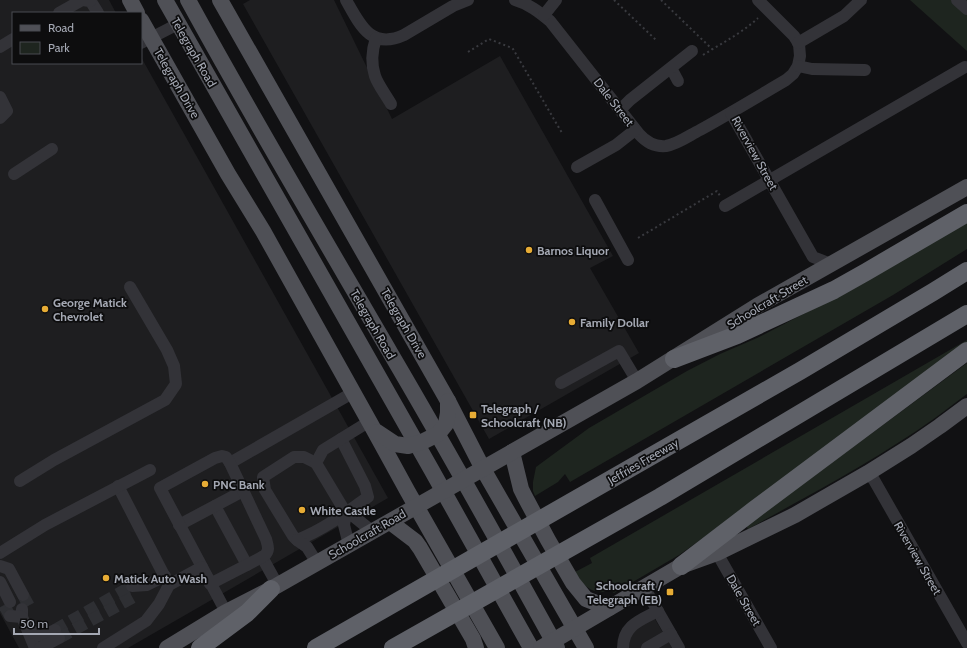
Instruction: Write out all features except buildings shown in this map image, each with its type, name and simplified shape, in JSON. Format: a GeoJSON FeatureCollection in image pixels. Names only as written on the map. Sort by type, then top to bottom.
{"type":"FeatureCollection","features":[{"type":"Feature","properties":{"kind":"highway"},"geometry":{"type":"LineString","coordinates":[[674,359],[737,335],[828,292],[866,272],[967,213]]}},
{"type":"Feature","properties":{"kind":"highway","name":"Jeffries Freeway"},"geometry":{"type":"LineString","coordinates":[[316,648],[800,371],[967,271]]}},
{"type":"Feature","properties":{"kind":"highway"},"geometry":{"type":"LineString","coordinates":[[393,648],[660,497],[967,314]]}},
{"type":"Feature","properties":{"kind":"highway"},"geometry":{"type":"LineString","coordinates":[[681,566],[967,351]]}},
{"type":"Feature","properties":{"kind":"highway"},"geometry":{"type":"LineString","coordinates":[[200,648],[247,613],[274,588]]}},
{"type":"Feature","properties":{"kind":"main road"},"geometry":{"type":"LineString","coordinates":[[130,0],[136,12]]}},
{"type":"Feature","properties":{"kind":"main road","name":"Telegraph Road"},"geometry":{"type":"LineString","coordinates":[[165,0],[531,648]]}},
{"type":"Feature","properties":{"kind":"main road","name":"Telegraph Road"},"geometry":{"type":"LineString","coordinates":[[188,0],[284,172],[392,356],[557,648]]}},
{"type":"Feature","properties":{"kind":"main road","name":"Telegraph Drive"},"geometry":{"type":"LineString","coordinates":[[220,0],[448,401],[501,501],[586,648]]}},
{"type":"Feature","properties":{"kind":"main road","name":"Telegraph Drive"},"geometry":{"type":"LineString","coordinates":[[142,24],[146,41],[263,231],[354,392],[435,540],[479,639],[497,648]]}},
{"type":"Feature","properties":{"kind":"main road","name":"Schoolcraft Street"},"geometry":{"type":"LineString","coordinates":[[568,420],[674,359],[757,306],[967,187]]}},
{"type":"Feature","properties":{"kind":"main road"},"geometry":{"type":"LineString","coordinates":[[372,426],[395,444],[408,446],[422,442],[438,434],[446,424],[448,401]]}},
{"type":"Feature","properties":{"kind":"main road"},"geometry":{"type":"LineString","coordinates":[[541,648],[681,566],[717,553],[796,515],[911,446],[967,406]]}},
{"type":"Feature","properties":{"kind":"main road","name":"Schoolcraft Road"},"geometry":{"type":"LineString","coordinates":[[167,648],[226,612],[274,588],[568,420]]}},
{"type":"Feature","properties":{"kind":"main road"},"geometry":{"type":"LineString","coordinates":[[512,452],[521,489],[573,583],[586,599],[609,608]]}},
{"type":"Feature","properties":{"kind":"main road"},"geometry":{"type":"LineString","coordinates":[[390,522],[414,541],[420,548],[479,639]]}},
{"type":"Feature","properties":{"kind":"street"},"geometry":{"type":"LineString","coordinates":[[61,12],[82,0],[90,0],[97,12]]}},
{"type":"Feature","properties":{"kind":"street"},"geometry":{"type":"LineString","coordinates":[[346,0],[360,25],[376,38],[386,40],[398,38],[462,1]]}},
{"type":"Feature","properties":{"kind":"street","name":"Dale Street"},"geometry":{"type":"LineString","coordinates":[[515,0],[531,6],[550,21],[635,130],[648,142],[655,145],[667,146],[673,144],[731,112]]}},
{"type":"Feature","properties":{"kind":"street"},"geometry":{"type":"LineString","coordinates":[[544,15],[556,0]]}},
{"type":"Feature","properties":{"kind":"street"},"geometry":{"type":"LineString","coordinates":[[758,0],[794,36],[798,43],[800,56],[798,66],[812,69],[865,70]]}},
{"type":"Feature","properties":{"kind":"street"},"geometry":{"type":"LineString","coordinates":[[798,43],[844,16],[861,0]]}},
{"type":"Feature","properties":{"kind":"street"},"geometry":{"type":"LineString","coordinates":[[957,0],[967,9]]}},
{"type":"Feature","properties":{"kind":"street"},"geometry":{"type":"LineString","coordinates":[[146,41],[178,24]]}},
{"type":"Feature","properties":{"kind":"street"},"geometry":{"type":"LineString","coordinates":[[376,38],[373,50],[373,66],[376,77],[391,104]]}},
{"type":"Feature","properties":{"kind":"street"},"geometry":{"type":"LineString","coordinates":[[0,47],[12,41]]}},
{"type":"Feature","properties":{"kind":"street"},"geometry":{"type":"LineString","coordinates":[[620,110],[630,100],[671,68],[696,54]]}},
{"type":"Feature","properties":{"kind":"street","name":"Riverview Street"},"geometry":{"type":"LineString","coordinates":[[798,66],[793,74],[786,80],[731,112],[814,257],[832,264]]}},
{"type":"Feature","properties":{"kind":"street"},"geometry":{"type":"LineString","coordinates":[[724,203],[770,181],[965,67]]}},
{"type":"Feature","properties":{"kind":"street"},"geometry":{"type":"LineString","coordinates":[[671,68],[678,81]]}},
{"type":"Feature","properties":{"kind":"street"},"geometry":{"type":"LineString","coordinates":[[0,97],[4,114]]}},
{"type":"Feature","properties":{"kind":"street"},"geometry":{"type":"LineString","coordinates":[[577,167],[616,145],[635,130]]}},
{"type":"Feature","properties":{"kind":"street"},"geometry":{"type":"LineString","coordinates":[[14,174],[52,150]]}},
{"type":"Feature","properties":{"kind":"street"},"geometry":{"type":"LineString","coordinates":[[595,200],[628,260]]}},
{"type":"Feature","properties":{"kind":"street"},"geometry":{"type":"LineString","coordinates":[[20,481],[54,460],[165,400],[176,384],[174,366],[167,350],[130,287]]}},
{"type":"Feature","properties":{"kind":"street"},"geometry":{"type":"LineString","coordinates":[[562,383],[619,351],[637,381]]}},
{"type":"Feature","properties":{"kind":"street"},"geometry":{"type":"LineString","coordinates":[[230,463],[354,392]]}},
{"type":"Feature","properties":{"kind":"street"},"geometry":{"type":"LineString","coordinates":[[316,463],[323,450],[341,439],[372,426]]}},
{"type":"Feature","properties":{"kind":"street"},"geometry":{"type":"LineString","coordinates":[[297,540],[311,534],[346,513],[368,497],[365,486],[341,439]]}},
{"type":"Feature","properties":{"kind":"street"},"geometry":{"type":"LineString","coordinates":[[210,584],[247,566],[268,553],[266,539],[244,491],[230,463],[226,457],[222,456],[160,488],[210,584],[226,612]]}},
{"type":"Feature","properties":{"kind":"street"},"geometry":{"type":"LineString","coordinates":[[317,563],[307,547],[293,536],[265,490],[263,477],[294,457],[304,457],[316,463],[346,513],[344,525],[349,545]]}},
{"type":"Feature","properties":{"kind":"street"},"geometry":{"type":"LineString","coordinates":[[0,553],[45,526],[150,470]]}},
{"type":"Feature","properties":{"kind":"street","name":"Riverview Street"},"geometry":{"type":"LineString","coordinates":[[868,473],[874,480],[967,643]]}},
{"type":"Feature","properties":{"kind":"street"},"geometry":{"type":"LineString","coordinates":[[103,648],[146,621],[159,604],[167,580],[118,486]]}},
{"type":"Feature","properties":{"kind":"street"},"geometry":{"type":"LineString","coordinates":[[179,525],[244,491]]}},
{"type":"Feature","properties":{"kind":"street"},"geometry":{"type":"LineString","coordinates":[[215,506],[247,566]]}},
{"type":"Feature","properties":{"kind":"street"},"geometry":{"type":"LineString","coordinates":[[346,513],[352,514],[373,532]]}},
{"type":"Feature","properties":{"kind":"street","name":"Dale Street"},"geometry":{"type":"LineString","coordinates":[[717,553],[771,648]]}},
{"type":"Feature","properties":{"kind":"street"},"geometry":{"type":"LineString","coordinates":[[262,557],[274,588]]}},
{"type":"Feature","properties":{"kind":"street"},"geometry":{"type":"LineString","coordinates":[[0,566],[9,569],[16,607]]}},
{"type":"Feature","properties":{"kind":"street"},"geometry":{"type":"LineString","coordinates":[[135,591],[147,585],[167,580],[202,567]]}},
{"type":"Feature","properties":{"kind":"street"},"geometry":{"type":"LineString","coordinates":[[0,570],[36,648]]}},
{"type":"Feature","properties":{"kind":"street"},"geometry":{"type":"LineString","coordinates":[[0,582],[32,632],[38,635],[57,634],[40,648]]}},
{"type":"Feature","properties":{"kind":"street"},"geometry":{"type":"LineString","coordinates":[[644,587],[679,648]]}},
{"type":"Feature","properties":{"kind":"street"},"geometry":{"type":"LineString","coordinates":[[623,648],[625,634],[629,628],[658,611]]}},
{"type":"Feature","properties":{"kind":"street"},"geometry":{"type":"LineString","coordinates":[[647,648],[671,634]]}},
{"type":"Feature","properties":{"kind":"path"},"geometry":{"type":"LineString","coordinates":[[614,0],[656,40]]}},
{"type":"Feature","properties":{"kind":"path"},"geometry":{"type":"LineString","coordinates":[[661,0],[712,49]]}},
{"type":"Feature","properties":{"kind":"path"},"geometry":{"type":"LineString","coordinates":[[696,54],[712,49],[735,36],[758,18]]}},
{"type":"Feature","properties":{"kind":"path"},"geometry":{"type":"LineString","coordinates":[[468,52],[489,39],[512,48],[562,133]]}},
{"type":"Feature","properties":{"kind":"path"},"geometry":{"type":"LineString","coordinates":[[638,238],[717,192],[724,203]]}},
{"type":"Feature","properties":{"kind":"shaded area"},"geometry":{"type":"Polygon","coordinates":[[[0,0],[109,0],[115,12],[12,12],[12,64],[142,64],[142,59],[388,498],[128,648],[19,648],[0,613],[0,0]]]}},
{"type":"Feature","properties":{"kind":"shaded area"},"geometry":{"type":"Polygon","coordinates":[[[250,0],[334,0],[392,119],[500,56],[613,256],[590,268],[639,353],[489,439],[243,4],[250,0]]]}},
{"type":"Feature","properties":{"kind":"shaded area"},"geometry":{"type":"Polygon","coordinates":[[[652,614],[672,648],[622,648],[623,640],[652,614]]]}},
{"type":"Feature","properties":{"kind":"green space"},"geometry":{"type":"Polygon","coordinates":[[[910,0],[967,0],[967,51],[910,0]]]}},
{"type":"Feature","properties":{"kind":"green space"},"geometry":{"type":"Polygon","coordinates":[[[967,223],[967,249],[893,295],[570,482],[565,474],[558,482],[535,496],[533,491],[533,482],[536,467],[589,428],[687,371],[720,354],[757,338],[813,309],[967,223]]]}},
{"type":"Feature","properties":{"kind":"green space"},"geometry":{"type":"Polygon","coordinates":[[[967,340],[967,345],[679,555],[614,593],[609,591],[597,592],[589,588],[582,583],[575,572],[592,563],[590,558],[967,340]]]}},
{"type":"Feature","properties":{"kind":"green space"},"geometry":{"type":"Polygon","coordinates":[[[967,363],[967,394],[935,418],[890,448],[748,529],[746,526],[967,363]]]}},
{"type":"Feature","properties":{"kind":"tunnel"},"geometry":{"type":"LineString","coordinates":[[55,630],[132,586]]}},
{"type":"Feature","properties":{"kind":"tunnel"},"geometry":{"type":"LineString","coordinates":[[23,595],[29,606]]}},
{"type":"Feature","properties":{"kind":"tunnel"},"geometry":{"type":"LineString","coordinates":[[59,638],[137,595]]}},
{"type":"Feature","properties":{"kind":"tunnel"},"geometry":{"type":"LineString","coordinates":[[4,605],[10,616]]}},
{"type":"Feature","properties":{"kind":"place","name":"Barnos Liquor"},"geometry":{"type":"Point","coordinates":[529,250]}},
{"type":"Feature","properties":{"kind":"place","name":"George Matick Chevrolet"},"geometry":{"type":"Point","coordinates":[45,309]}},
{"type":"Feature","properties":{"kind":"place","name":"Family Dollar"},"geometry":{"type":"Point","coordinates":[572,322]}},
{"type":"Feature","properties":{"kind":"place","name":"Telegraph / Schoolcraft (NB)"},"geometry":{"type":"Point","coordinates":[473,415]}},
{"type":"Feature","properties":{"kind":"place","name":"PNC Bank"},"geometry":{"type":"Point","coordinates":[205,484]}},
{"type":"Feature","properties":{"kind":"place","name":"White Castle"},"geometry":{"type":"Point","coordinates":[302,510]}},
{"type":"Feature","properties":{"kind":"place","name":"Matick Auto Wash"},"geometry":{"type":"Point","coordinates":[106,578]}},
{"type":"Feature","properties":{"kind":"place","name":"Schoolcraft / Telegraph (EB)"},"geometry":{"type":"Point","coordinates":[670,592]}}]}
